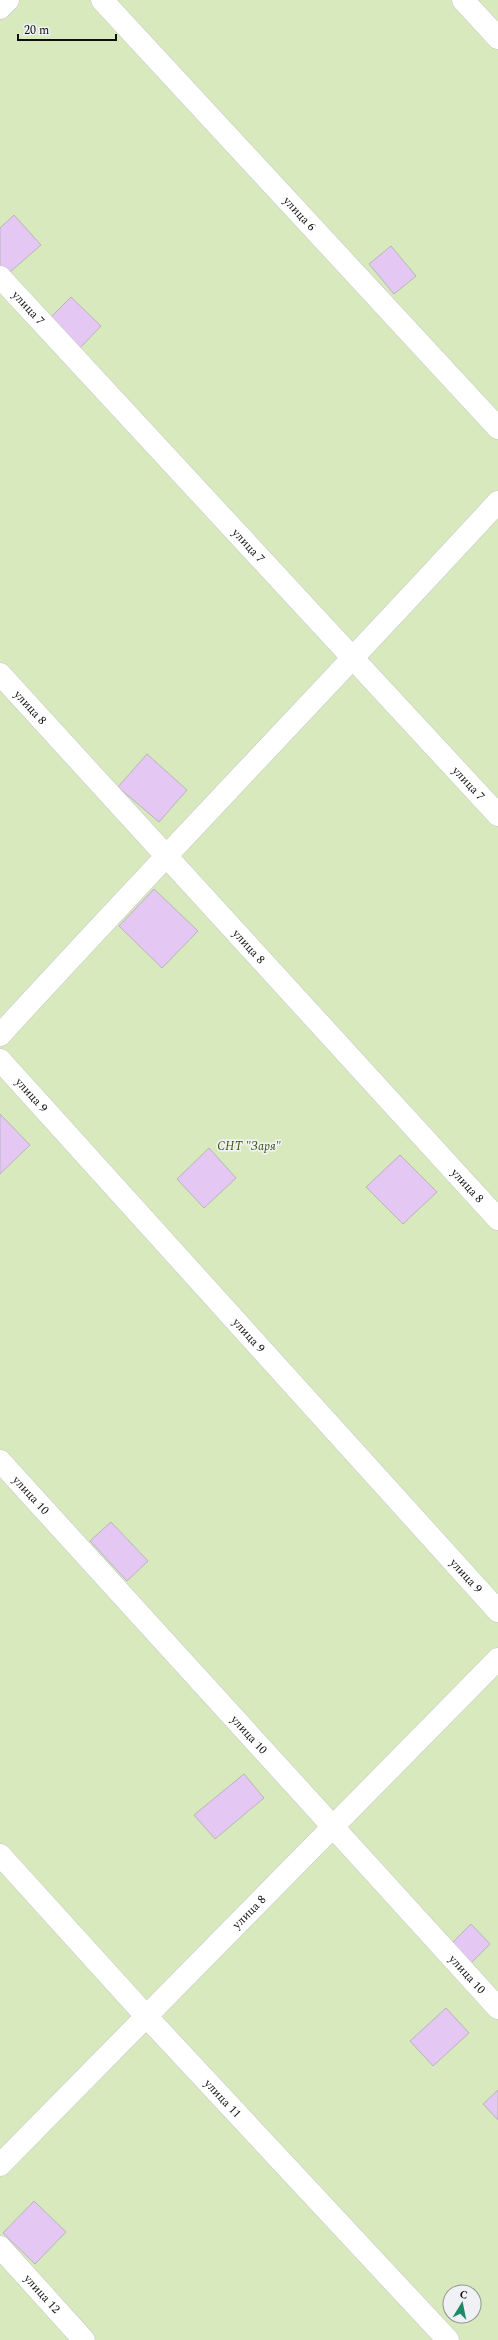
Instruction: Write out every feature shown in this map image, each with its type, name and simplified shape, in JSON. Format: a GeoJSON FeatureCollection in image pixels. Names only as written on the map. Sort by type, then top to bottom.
{"type":"FeatureCollection","features":[{"type":"Feature","properties":{"kind":"lane"},"geometry":{"type":"LineString","coordinates":[[0,8],[8,0]]}},
{"type":"Feature","properties":{"kind":"lane","name":"улица 6"},"geometry":{"type":"LineString","coordinates":[[102,0],[498,428]]}},
{"type":"Feature","properties":{"kind":"lane"},"geometry":{"type":"LineString","coordinates":[[463,0],[498,38]]}},
{"type":"Feature","properties":{"kind":"lane","name":"улица 7"},"geometry":{"type":"LineString","coordinates":[[0,277],[498,815]]}},
{"type":"Feature","properties":{"kind":"lane"},"geometry":{"type":"LineString","coordinates":[[0,1035],[165,854],[353,658],[498,502]]}},
{"type":"Feature","properties":{"kind":"lane","name":"улица 8"},"geometry":{"type":"LineString","coordinates":[[0,674],[498,1219]]}},
{"type":"Feature","properties":{"kind":"lane","name":"улица 9"},"geometry":{"type":"LineString","coordinates":[[0,1060],[498,1611]]}},
{"type":"Feature","properties":{"kind":"lane","name":"улица 10"},"geometry":{"type":"LineString","coordinates":[[0,1461],[498,2008]]}},
{"type":"Feature","properties":{"kind":"lane","name":"улица 8"},"geometry":{"type":"LineString","coordinates":[[0,2165],[334,1828],[498,1659]]}},
{"type":"Feature","properties":{"kind":"lane","name":"улица 11"},"geometry":{"type":"LineString","coordinates":[[0,1855],[147,2017],[448,2340]]}},
{"type":"Feature","properties":{"kind":"lane","name":"улица 12"},"geometry":{"type":"LineString","coordinates":[[0,2247],[84,2340]]}},
{"type":"Feature","properties":{"kind":"green space","name":"СНТ \"Заря\""},"geometry":{"type":"Polygon","coordinates":[[[0,0],[498,0],[498,2340],[0,2340],[0,0]]]}},
{"type":"Feature","properties":{"kind":"building"},"geometry":{"type":"Polygon","coordinates":[[[14,215],[41,245],[2,279],[0,275],[0,228],[14,215]]]}},
{"type":"Feature","properties":{"kind":"building"},"geometry":{"type":"Polygon","coordinates":[[[391,246],[416,276],[394,294],[369,264],[391,246]]]}},
{"type":"Feature","properties":{"kind":"building"},"geometry":{"type":"Polygon","coordinates":[[[71,297],[101,326],[80,348],[50,318],[71,297]]]}},
{"type":"Feature","properties":{"kind":"building"},"geometry":{"type":"Polygon","coordinates":[[[147,754],[187,790],[159,822],[118,787],[147,754]]]}},
{"type":"Feature","properties":{"kind":"building"},"geometry":{"type":"Polygon","coordinates":[[[154,889],[198,931],[162,968],[119,926],[154,889]]]}},
{"type":"Feature","properties":{"kind":"building"},"geometry":{"type":"Polygon","coordinates":[[[0,1114],[30,1145],[0,1174],[0,1114]]]}},
{"type":"Feature","properties":{"kind":"building"},"geometry":{"type":"Polygon","coordinates":[[[209,1148],[236,1178],[204,1208],[177,1179],[209,1148]]]}},
{"type":"Feature","properties":{"kind":"building"},"geometry":{"type":"Polygon","coordinates":[[[400,1155],[437,1192],[403,1224],[366,1187],[400,1155]]]}},
{"type":"Feature","properties":{"kind":"building"},"geometry":{"type":"Polygon","coordinates":[[[111,1522],[148,1561],[127,1581],[90,1541],[111,1522]]]}},
{"type":"Feature","properties":{"kind":"building"},"geometry":{"type":"Polygon","coordinates":[[[244,1774],[264,1798],[215,1839],[194,1815],[244,1774]]]}},
{"type":"Feature","properties":{"kind":"building"},"geometry":{"type":"Polygon","coordinates":[[[471,1924],[490,1944],[470,1964],[451,1944],[471,1924]]]}},
{"type":"Feature","properties":{"kind":"building"},"geometry":{"type":"Polygon","coordinates":[[[446,2008],[469,2033],[433,2066],[410,2041],[446,2008]]]}},
{"type":"Feature","properties":{"kind":"building"},"geometry":{"type":"Polygon","coordinates":[[[498,2090],[498,2120],[483,2104],[498,2090]]]}},
{"type":"Feature","properties":{"kind":"building"},"geometry":{"type":"Polygon","coordinates":[[[34,2201],[66,2232],[35,2264],[3,2233],[34,2201]]]}}]}
